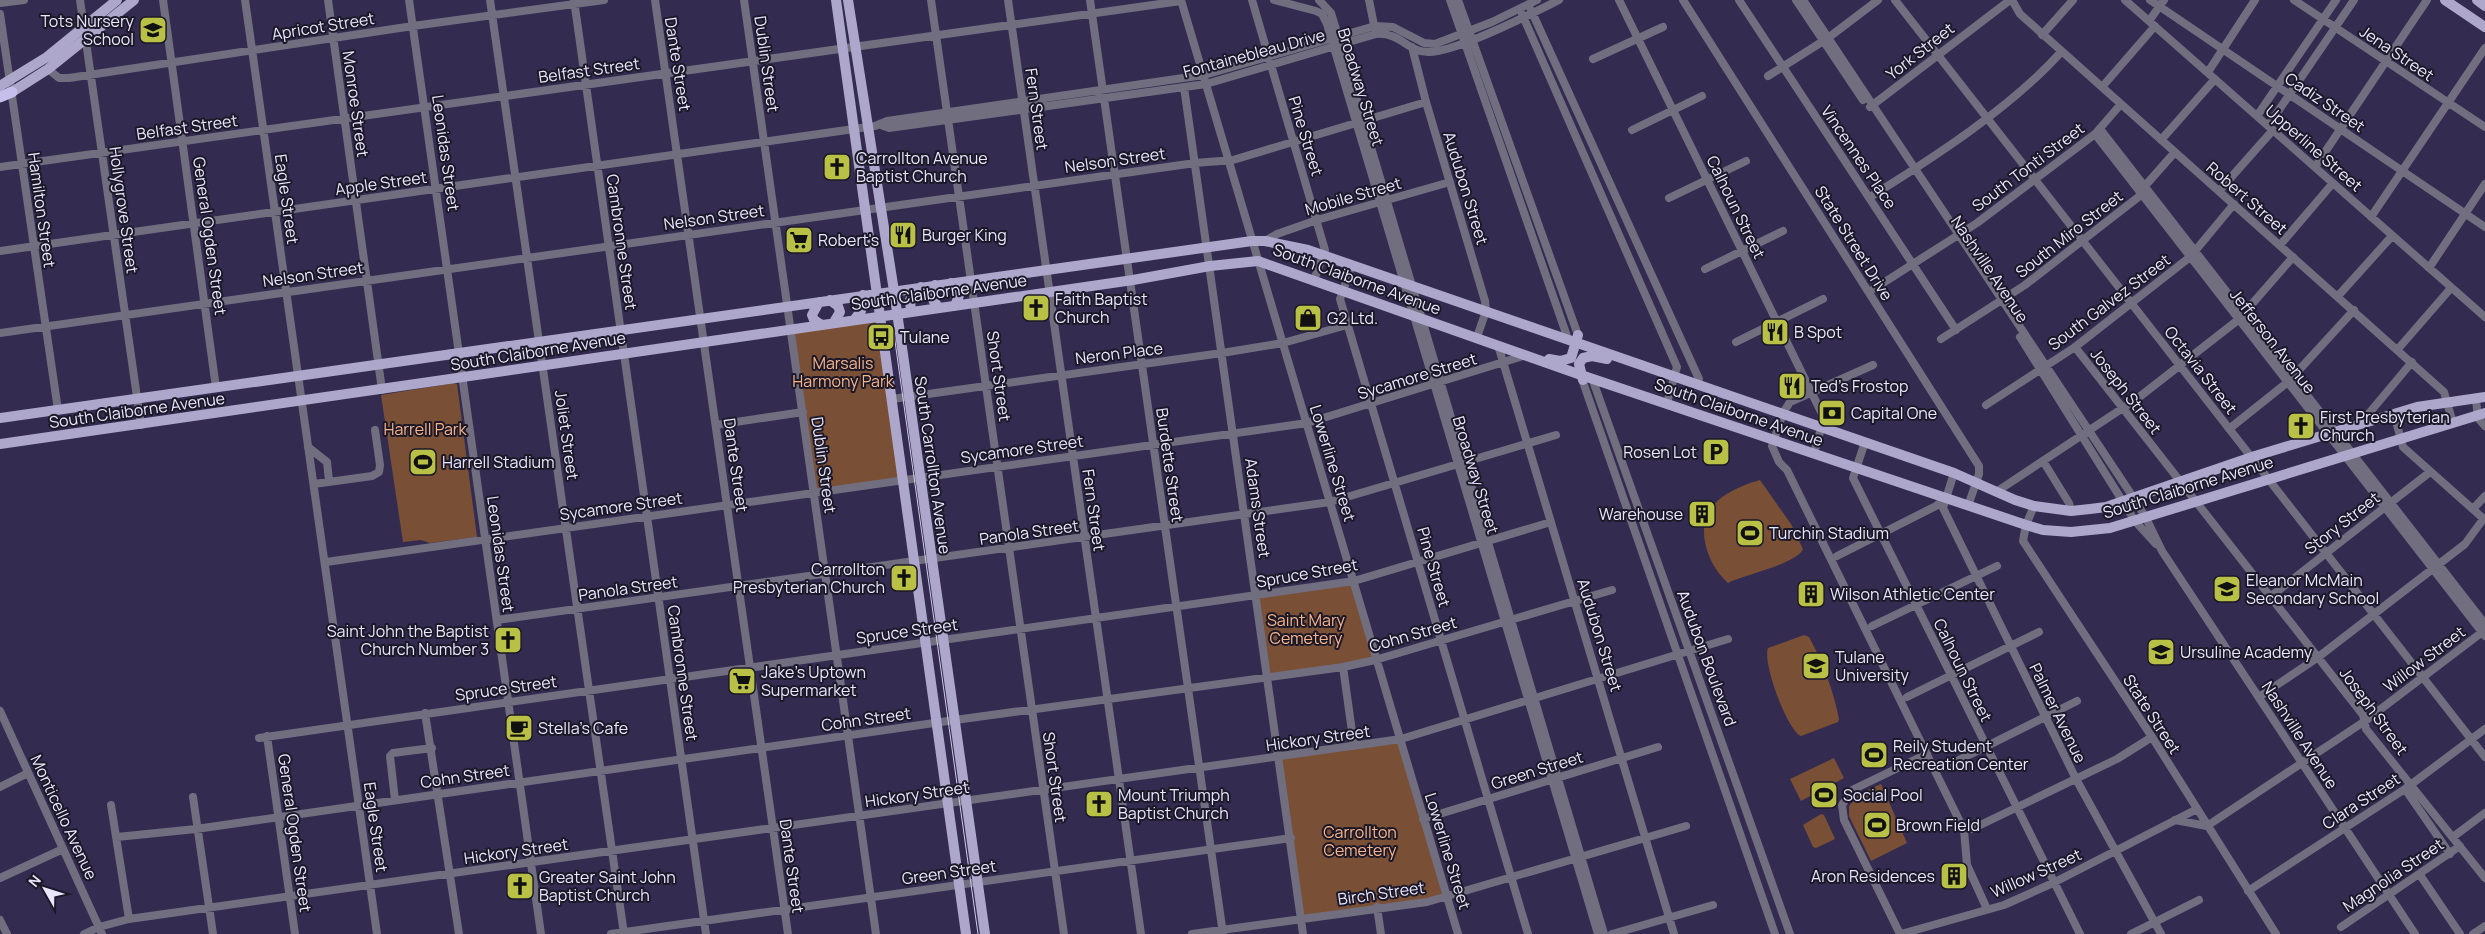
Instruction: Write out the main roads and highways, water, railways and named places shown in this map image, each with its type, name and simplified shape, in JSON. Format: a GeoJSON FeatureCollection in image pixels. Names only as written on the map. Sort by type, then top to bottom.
{"type":"FeatureCollection","features":[{"type":"Feature","properties":{"kind":"highway"},"geometry":{"type":"LineString","coordinates":[[0,97],[5,86]]}},
{"type":"Feature","properties":{"kind":"main road"},"geometry":{"type":"LineString","coordinates":[[5,86],[47,57],[117,0]]}},
{"type":"Feature","properties":{"kind":"main road"},"geometry":{"type":"LineString","coordinates":[[5,86],[48,69],[134,0]]}},
{"type":"Feature","properties":{"kind":"main road","name":"South Carrollton Avenue"},"geometry":{"type":"LineString","coordinates":[[836,0],[966,934]]}},
{"type":"Feature","properties":{"kind":"main road","name":"South Carrollton Avenue"},"geometry":{"type":"LineString","coordinates":[[848,0],[857,47],[894,291],[985,934]]}},
{"type":"Feature","properties":{"kind":"main road"},"geometry":{"type":"LineString","coordinates":[[2446,0],[2485,27]]}},
{"type":"Feature","properties":{"kind":"main road"},"geometry":{"type":"LineString","coordinates":[[2476,0],[2485,6]]}},
{"type":"Feature","properties":{"kind":"main road"},"geometry":{"type":"LineString","coordinates":[[869,229],[883,227]]}},
{"type":"Feature","properties":{"kind":"main road","name":"South Claiborne Avenue"},"geometry":{"type":"LineString","coordinates":[[0,418],[1252,241],[1265,241],[1295,246],[1574,339],[1654,370],[1676,372],[1697,384],[1954,472],[1996,492],[2034,506],[2071,510],[2106,507],[2178,480],[2331,432],[2417,407],[2480,398]]}},
{"type":"Feature","properties":{"kind":"main road","name":"South Claiborne Avenue"},"geometry":{"type":"LineString","coordinates":[[0,444],[301,402],[791,328],[955,306],[1210,266],[1258,261],[1526,355],[1588,380],[1667,403],[1945,499],[2043,530],[2071,532],[2110,528],[2481,414]]}},
{"type":"Feature","properties":{"kind":"main road"},"geometry":{"type":"LineString","coordinates":[[950,283],[960,292],[955,306]]}},
{"type":"Feature","properties":{"kind":"main road"},"geometry":{"type":"LineString","coordinates":[[935,285],[933,300],[939,308]]}},
{"type":"Feature","properties":{"kind":"main road"},"geometry":{"type":"LineString","coordinates":[[911,312],[910,300],[921,287]]}},
{"type":"Feature","properties":{"kind":"main road"},"geometry":{"type":"LineString","coordinates":[[854,320],[861,311],[863,296]]}},
{"type":"Feature","properties":{"kind":"main road"},"geometry":{"type":"LineString","coordinates":[[830,300],[838,306],[840,312],[834,322]]}},
{"type":"Feature","properties":{"kind":"main road"},"geometry":{"type":"LineString","coordinates":[[819,302],[812,315],[814,320],[820,324]]}},
{"type":"Feature","properties":{"kind":"main road"},"geometry":{"type":"LineString","coordinates":[[1514,351],[1552,360],[1566,360],[1573,356],[1574,339]]}},
{"type":"Feature","properties":{"kind":"main road"},"geometry":{"type":"LineString","coordinates":[[1588,380],[1579,364],[1583,358],[1588,356],[1654,370]]}},
{"type":"Feature","properties":{"kind":"main road"},"geometry":{"type":"LineString","coordinates":[[890,385],[907,392]]}},
{"type":"Feature","properties":{"kind":"tram line"},"geometry":{"type":"LineString","coordinates":[[893,327],[978,934]]}},
{"type":"Feature","properties":{"kind":"place","name":"Tots Nursery School"},"geometry":{"type":"Point","coordinates":[153,30]}},
{"type":"Feature","properties":{"kind":"place","name":"Carrollton Avenue Baptist Church"},"geometry":{"type":"Point","coordinates":[837,167]}},
{"type":"Feature","properties":{"kind":"place","name":"Burger King"},"geometry":{"type":"Point","coordinates":[903,235]}},
{"type":"Feature","properties":{"kind":"place","name":"Robert's"},"geometry":{"type":"Point","coordinates":[799,240]}},
{"type":"Feature","properties":{"kind":"place","name":"Faith Baptist Church"},"geometry":{"type":"Point","coordinates":[1036,308]}},
{"type":"Feature","properties":{"kind":"place","name":"G2 Ltd."},"geometry":{"type":"Point","coordinates":[1308,318]}},
{"type":"Feature","properties":{"kind":"place","name":"B Spot"},"geometry":{"type":"Point","coordinates":[1775,332]}},
{"type":"Feature","properties":{"kind":"place","name":"Tulane"},"geometry":{"type":"Point","coordinates":[881,337]}},
{"type":"Feature","properties":{"kind":"place","name":"Ted's Frostop"},"geometry":{"type":"Point","coordinates":[1792,386]}},
{"type":"Feature","properties":{"kind":"place","name":"Capital One"},"geometry":{"type":"Point","coordinates":[1832,413]}},
{"type":"Feature","properties":{"kind":"place","name":"First Presbyterian Church"},"geometry":{"type":"Point","coordinates":[2301,426]}},
{"type":"Feature","properties":{"kind":"place","name":"Rosen Lot"},"geometry":{"type":"Point","coordinates":[1716,452]}},
{"type":"Feature","properties":{"kind":"place","name":"Harrell Stadium"},"geometry":{"type":"Point","coordinates":[423,462]}},
{"type":"Feature","properties":{"kind":"place","name":"Warehouse"},"geometry":{"type":"Point","coordinates":[1702,514]}},
{"type":"Feature","properties":{"kind":"place","name":"Turchin Stadium"},"geometry":{"type":"Point","coordinates":[1750,533]}},
{"type":"Feature","properties":{"kind":"place","name":"Carrollton Presbyterian Church"},"geometry":{"type":"Point","coordinates":[904,578]}},
{"type":"Feature","properties":{"kind":"place","name":"Eleanor McMain Secondary School"},"geometry":{"type":"Point","coordinates":[2227,589]}},
{"type":"Feature","properties":{"kind":"place","name":"Wilson Athletic Center"},"geometry":{"type":"Point","coordinates":[1811,594]}},
{"type":"Feature","properties":{"kind":"place","name":"Saint John the Baptist Church Number 3"},"geometry":{"type":"Point","coordinates":[508,640]}},
{"type":"Feature","properties":{"kind":"place","name":"Ursuline Academy"},"geometry":{"type":"Point","coordinates":[2161,652]}},
{"type":"Feature","properties":{"kind":"place","name":"Tulane University"},"geometry":{"type":"Point","coordinates":[1816,666]}},
{"type":"Feature","properties":{"kind":"place","name":"Jake's Uptown Supermarket"},"geometry":{"type":"Point","coordinates":[742,681]}},
{"type":"Feature","properties":{"kind":"place","name":"Stella's Cafe"},"geometry":{"type":"Point","coordinates":[519,728]}},
{"type":"Feature","properties":{"kind":"place","name":"Reily Student Recreation Center"},"geometry":{"type":"Point","coordinates":[1874,755]}},
{"type":"Feature","properties":{"kind":"place","name":"Social Pool"},"geometry":{"type":"Point","coordinates":[1824,795]}},
{"type":"Feature","properties":{"kind":"place","name":"Mount Triumph Baptist Church"},"geometry":{"type":"Point","coordinates":[1099,804]}},
{"type":"Feature","properties":{"kind":"place","name":"Brown Field"},"geometry":{"type":"Point","coordinates":[1877,825]}},
{"type":"Feature","properties":{"kind":"place","name":"Aron Residences"},"geometry":{"type":"Point","coordinates":[1954,876]}},
{"type":"Feature","properties":{"kind":"place","name":"Greater Saint John Baptist Church"},"geometry":{"type":"Point","coordinates":[520,886]}},
{"type":"Feature","properties":{"kind":"park label","name":"Marsalis Harmony Park"},"geometry":{"type":"Point","coordinates":[843,372]}},
{"type":"Feature","properties":{"kind":"park label","name":"Harrell Park"},"geometry":{"type":"Point","coordinates":[425,429]}},
{"type":"Feature","properties":{"kind":"park label","name":"Saint Mary Cemetery"},"geometry":{"type":"Point","coordinates":[1306,629]}},
{"type":"Feature","properties":{"kind":"park label","name":"Carrollton Cemetery"},"geometry":{"type":"Point","coordinates":[1360,841]}}]}
